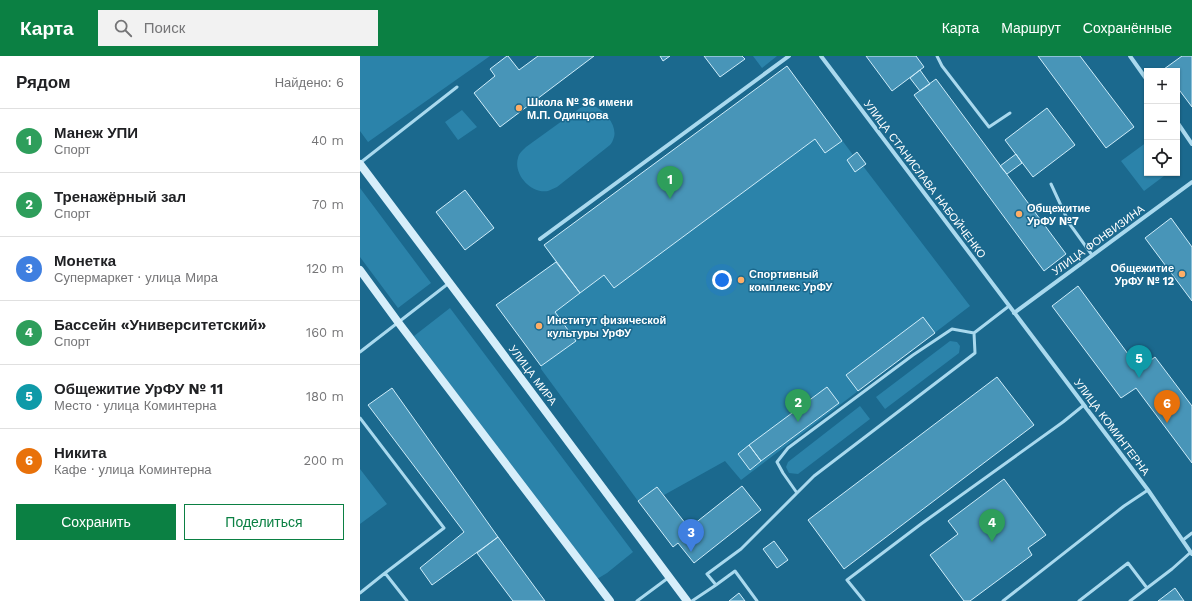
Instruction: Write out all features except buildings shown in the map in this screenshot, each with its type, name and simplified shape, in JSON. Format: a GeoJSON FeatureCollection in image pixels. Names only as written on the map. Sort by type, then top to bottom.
{"type":"FeatureCollection","features":[{"type":"Feature","properties":{"kind":"street"},"geometry":{"type":"LineString","coordinates":[[540,239],[789,56]]}},
{"type":"Feature","properties":{"kind":"street","name":"УЛИЦА СТАНИСЛАВА НАБОЙЧЕНКО"},"geometry":{"type":"LineString","coordinates":[[821,56],[1014,313]]}},
{"type":"Feature","properties":{"kind":"street"},"geometry":{"type":"LineString","coordinates":[[1130,56],[1144,76]]}},
{"type":"Feature","properties":{"kind":"street"},"geometry":{"type":"LineString","coordinates":[[1180,126],[1192,144]]}},
{"type":"Feature","properties":{"kind":"street","name":"УЛИЦА МИРА"},"geometry":{"type":"LineString","coordinates":[[360,163],[687,601]]}},
{"type":"Feature","properties":{"kind":"street","name":"УЛИЦА ФОНВИЗИНА"},"geometry":{"type":"LineString","coordinates":[[1014,313],[1192,182]]}},
{"type":"Feature","properties":{"kind":"street"},"geometry":{"type":"LineString","coordinates":[[360,270],[610,601]]}},
{"type":"Feature","properties":{"kind":"street","name":"УЛИЦА КОМИНТЕРНА"},"geometry":{"type":"LineString","coordinates":[[1014,313],[1148,490],[1192,553]]}},
{"type":"Feature","properties":{"kind":"lane"},"geometry":{"type":"LineString","coordinates":[[937,56],[942,66],[989,127],[1010,113]]}},
{"type":"Feature","properties":{"kind":"lane"},"geometry":{"type":"LineString","coordinates":[[360,163],[457,87]]}},
{"type":"Feature","properties":{"kind":"lane"},"geometry":{"type":"LineString","coordinates":[[1051,184],[1069,223],[1092,255]]}},
{"type":"Feature","properties":{"kind":"lane"},"geometry":{"type":"LineString","coordinates":[[360,352],[450,282]]}},
{"type":"Feature","properties":{"kind":"lane"},"geometry":{"type":"LineString","coordinates":[[797,493],[777,462],[788,448],[913,355],[952,329],[974,333],[1009,306]]}},
{"type":"Feature","properties":{"kind":"lane"},"geometry":{"type":"LineString","coordinates":[[716,585],[707,574],[741,549],[814,476],[975,354],[974,333]]}},
{"type":"Feature","properties":{"kind":"lane"},"geometry":{"type":"LineString","coordinates":[[864,601],[847,580],[921,524],[1063,422],[1084,405]]}},
{"type":"Feature","properties":{"kind":"lane"},"geometry":{"type":"LineString","coordinates":[[360,418],[444,528],[360,593]]}},
{"type":"Feature","properties":{"kind":"lane"},"geometry":{"type":"LineString","coordinates":[[1003,601],[1124,506],[1148,490]]}},
{"type":"Feature","properties":{"kind":"lane"},"geometry":{"type":"LineString","coordinates":[[1183,540],[1192,533]]}},
{"type":"Feature","properties":{"kind":"lane"},"geometry":{"type":"LineString","coordinates":[[1130,601],[1192,553]]}},
{"type":"Feature","properties":{"kind":"lane"},"geometry":{"type":"LineString","coordinates":[[1079,601],[1128,564],[1147,588]]}},
{"type":"Feature","properties":{"kind":"lane"},"geometry":{"type":"LineString","coordinates":[[692,601],[735,571],[757,601]]}},
{"type":"Feature","properties":{"kind":"lane"},"geometry":{"type":"LineString","coordinates":[[385,574],[407,601]]}},
{"type":"Feature","properties":{"kind":"lane"},"geometry":{"type":"LineString","coordinates":[[637,601],[669,578]]}},
{"type":"Feature","properties":{"kind":"shaded area"},"geometry":{"type":"Polygon","coordinates":[[[360,56],[490,56],[368,142],[360,131],[360,56]]]}},
{"type":"Feature","properties":{"kind":"shaded area"},"geometry":{"type":"Polygon","coordinates":[[[753,56],[777,56],[762,68],[753,56]]]}},
{"type":"Feature","properties":{"kind":"shaded area","name":"Спортивный комплекс УрФУ"},"geometry":{"type":"Polygon","coordinates":[[[787,66],[853,155],[857,152],[866,164],[863,166],[970,306],[741,480],[725,461],[664,495],[657,487],[638,501],[496,305],[555,262],[544,245],[787,66]]]}},
{"type":"Feature","properties":{"kind":"shaded area"},"geometry":{"type":"Polygon","coordinates":[[[593,106],[600,109],[610,120],[614,128],[614,137],[610,145],[557,187],[548,191],[542,191],[530,186],[525,182],[518,170],[517,164],[520,153],[580,108],[593,106]]]}},
{"type":"Feature","properties":{"kind":"shaded area"},"geometry":{"type":"Polygon","coordinates":[[[462,110],[477,127],[458,140],[445,122],[462,110]]]}},
{"type":"Feature","properties":{"kind":"shaded area"},"geometry":{"type":"Polygon","coordinates":[[[1144,144],[1144,176],[1164,176],[1144,191],[1121,161],[1144,144]]]}},
{"type":"Feature","properties":{"kind":"shaded area"},"geometry":{"type":"Polygon","coordinates":[[[360,188],[431,283],[398,308],[360,257],[360,188]]]}},
{"type":"Feature","properties":{"kind":"shaded area"},"geometry":{"type":"Polygon","coordinates":[[[450,308],[633,552],[607,573],[597,579],[414,336],[450,308]]]}},
{"type":"Feature","properties":{"kind":"shaded area"},"geometry":{"type":"Polygon","coordinates":[[[950,341],[957,342],[960,346],[959,353],[885,409],[876,397],[950,341]]]}},
{"type":"Feature","properties":{"kind":"shaded area"},"geometry":{"type":"Polygon","coordinates":[[[860,406],[870,419],[798,474],[789,473],[786,467],[788,462],[860,406]]]}},
{"type":"Feature","properties":{"kind":"shaded area"},"geometry":{"type":"Polygon","coordinates":[[[360,469],[387,504],[360,524],[360,469]]]}},
{"type":"Feature","properties":{"kind":"place","name":"Школа № 36 имени М.П. Одинцова"},"geometry":{"type":"Point","coordinates":[519,108]}},
{"type":"Feature","properties":{"kind":"place","name":"Манеж УПИ"},"geometry":{"type":"Point","coordinates":[670,199]}},
{"type":"Feature","properties":{"kind":"place","name":"Общежитие УрФУ №7"},"geometry":{"type":"Point","coordinates":[1019,214]}},
{"type":"Feature","properties":{"kind":"place","name":"Общежитие УрФУ № 12"},"geometry":{"type":"Point","coordinates":[1182,274]}},
{"type":"Feature","properties":{"kind":"place","name":"Спортивный комплекс УрФУ"},"geometry":{"type":"Point","coordinates":[741,280]}},
{"type":"Feature","properties":{"kind":"place","name":"Институт физической культуры УрФУ"},"geometry":{"type":"Point","coordinates":[539,326]}},
{"type":"Feature","properties":{"kind":"place","name":"Общежитие УрФУ № 11"},"geometry":{"type":"Point","coordinates":[1139,378]}},
{"type":"Feature","properties":{"kind":"place","name":"Тренажёрный зал"},"geometry":{"type":"Point","coordinates":[798,422]}},
{"type":"Feature","properties":{"kind":"place","name":"Никита"},"geometry":{"type":"Point","coordinates":[1167,423]}},
{"type":"Feature","properties":{"kind":"place","name":"Бассейн «Университетский»"},"geometry":{"type":"Point","coordinates":[992,542]}},
{"type":"Feature","properties":{"kind":"place","name":"Монетка"},"geometry":{"type":"Point","coordinates":[691,552]}}]}
